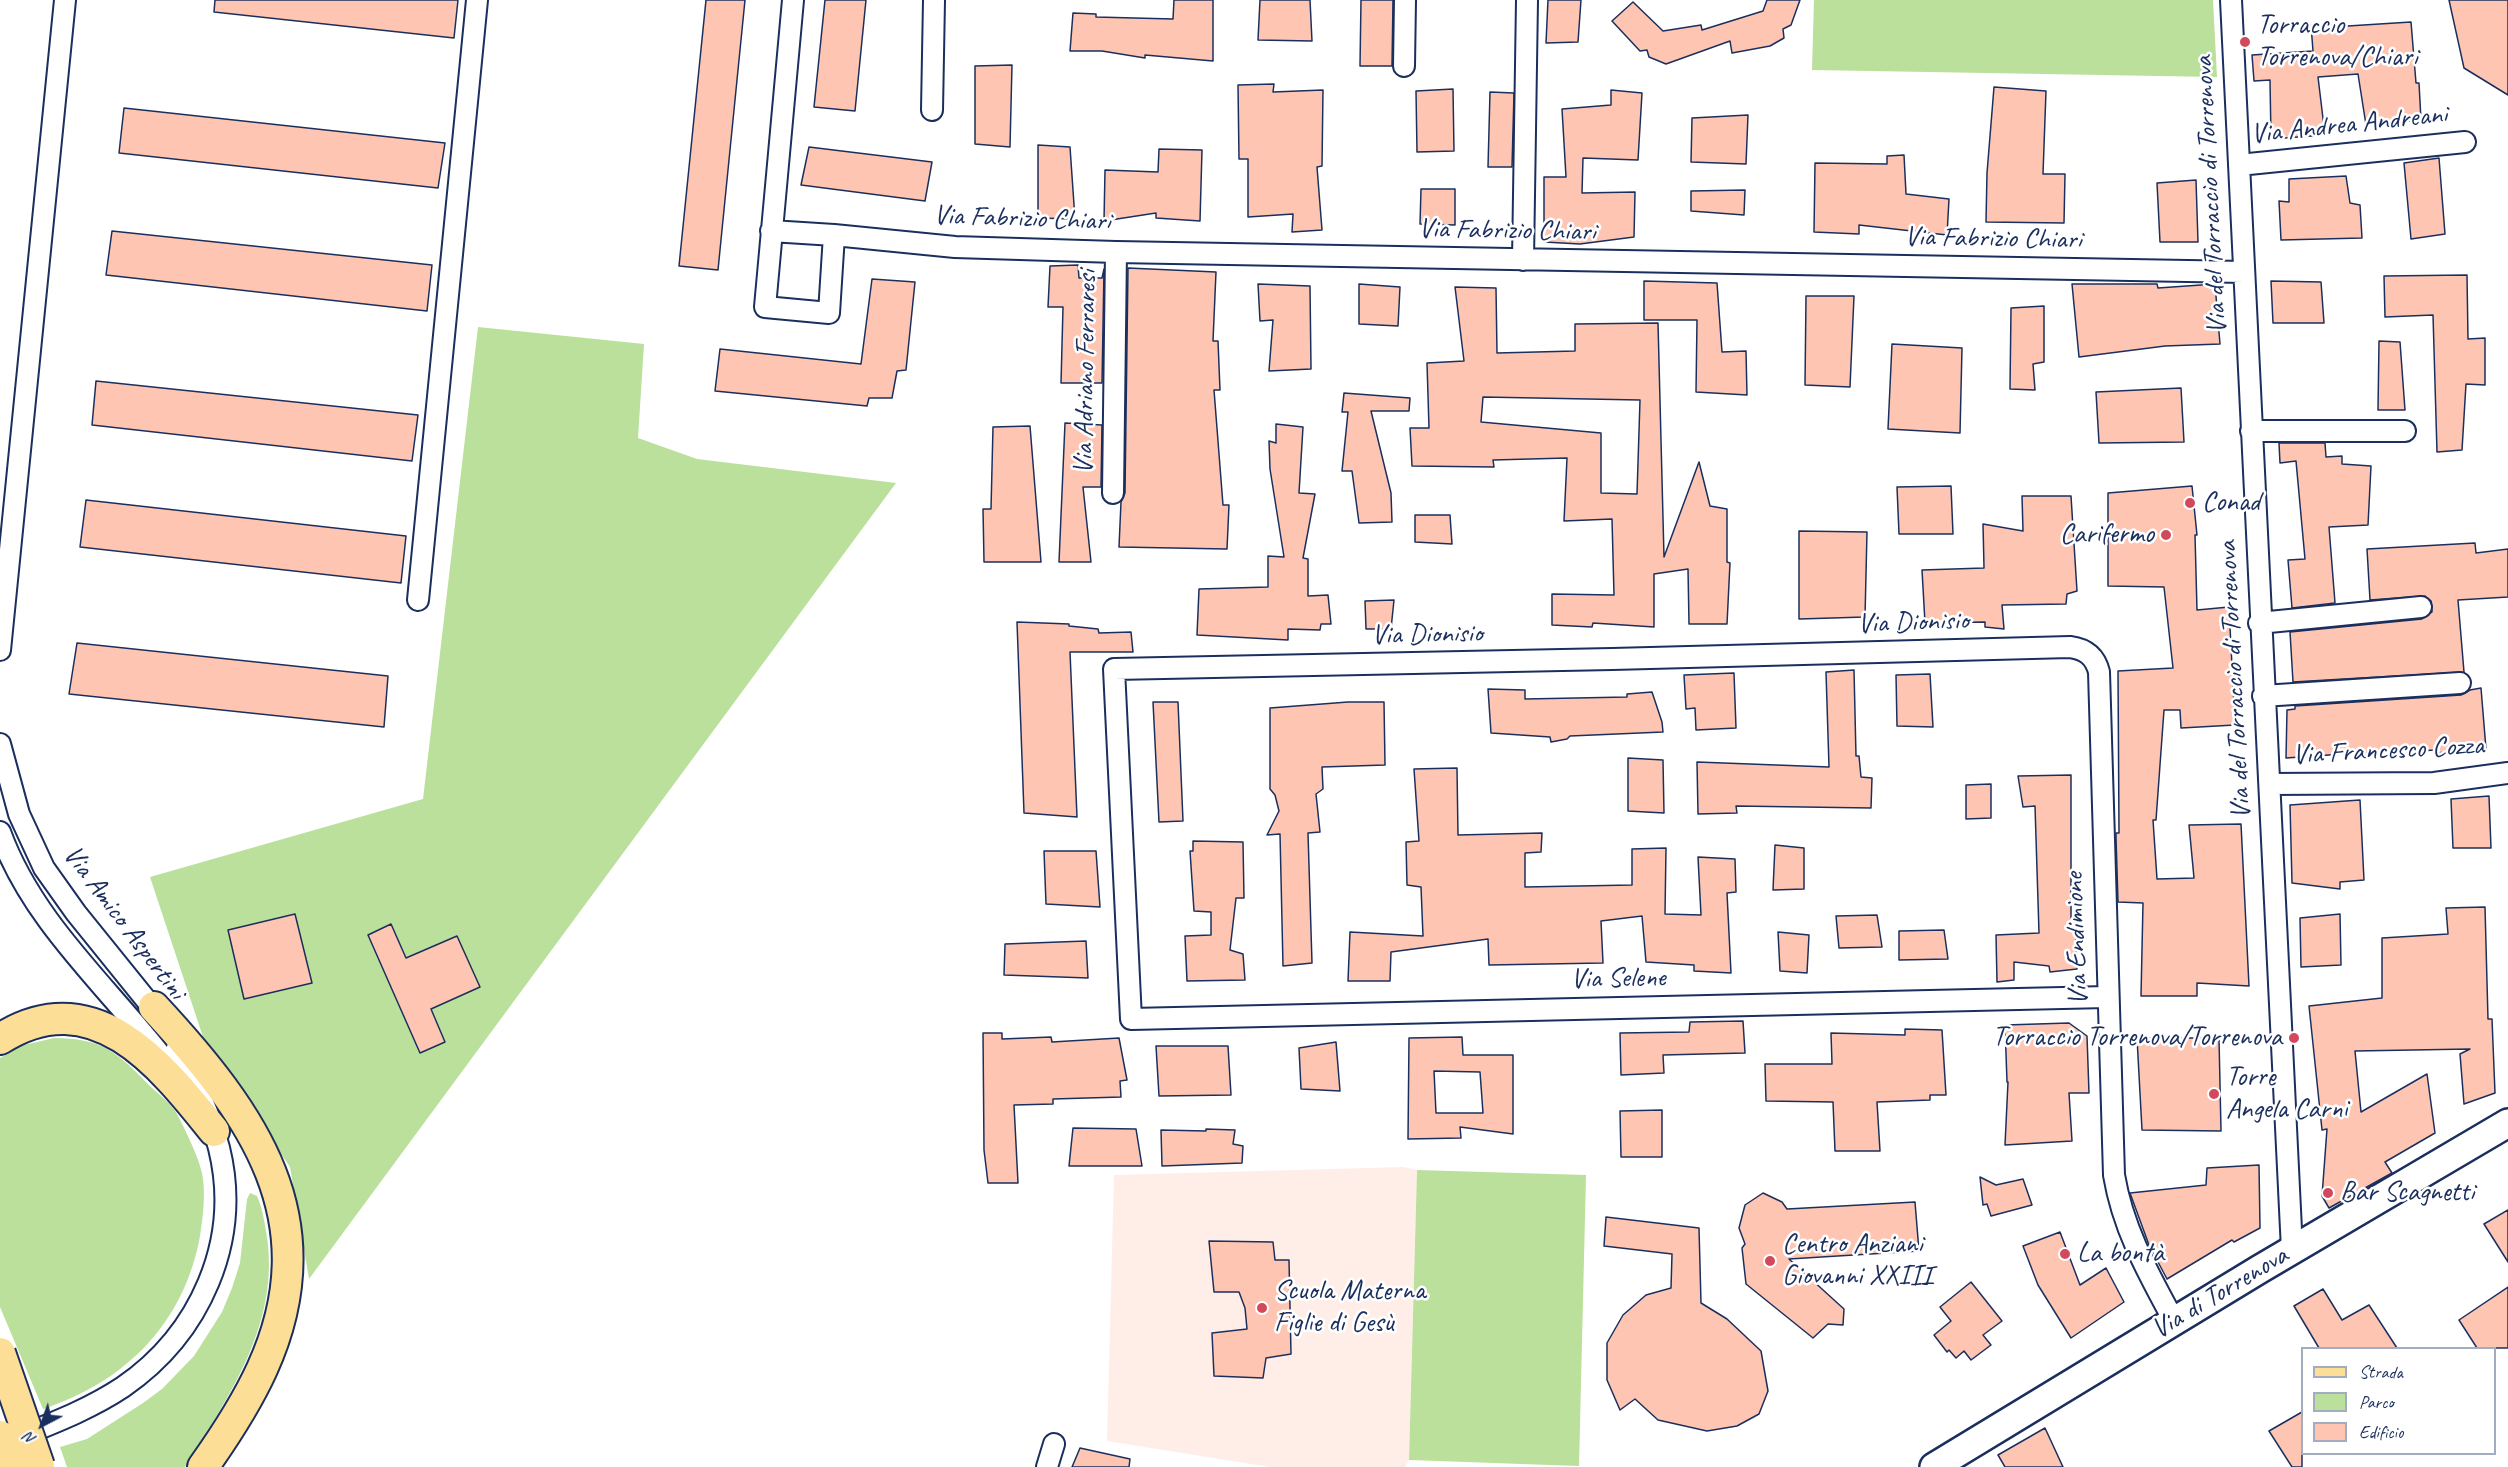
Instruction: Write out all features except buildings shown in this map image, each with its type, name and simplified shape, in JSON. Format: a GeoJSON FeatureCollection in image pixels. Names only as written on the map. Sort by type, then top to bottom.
{"type":"FeatureCollection","features":[{"type":"Feature","properties":{"kind":"main road"},"geometry":{"type":"LineString","coordinates":[[154,1007],[200,1059],[243,1119],[271,1172],[284,1211],[288,1240],[288,1270],[284,1300],[270,1351],[242,1408],[203,1467]]}},
{"type":"Feature","properties":{"kind":"main road"},"geometry":{"type":"LineString","coordinates":[[0,1039],[22,1026],[47,1018],[68,1018],[94,1023],[128,1043],[157,1065],[214,1131]]}},
{"type":"Feature","properties":{"kind":"main road"},"geometry":{"type":"LineString","coordinates":[[0,1353],[40,1467]]}},
{"type":"Feature","properties":{"kind":"main road"},"geometry":{"type":"LineString","coordinates":[[0,1436],[10,1467]]}},
{"type":"Feature","properties":{"kind":"street"},"geometry":{"type":"LineString","coordinates":[[0,650],[65,0]]}},
{"type":"Feature","properties":{"kind":"street"},"geometry":{"type":"LineString","coordinates":[[418,600],[477,0]]}},
{"type":"Feature","properties":{"kind":"street"},"geometry":{"type":"LineString","coordinates":[[793,0],[765,307],[829,313],[834,235]]}},
{"type":"Feature","properties":{"kind":"street"},"geometry":{"type":"LineString","coordinates":[[932,110],[934,0]]}},
{"type":"Feature","properties":{"kind":"street"},"geometry":{"type":"LineString","coordinates":[[1404,66],[1405,0]]}},
{"type":"Feature","properties":{"kind":"street"},"geometry":{"type":"LineString","coordinates":[[1523,260],[1527,0]]}},
{"type":"Feature","properties":{"kind":"street","name":"Via del Torraccio di Torrenova"},"geometry":{"type":"LineString","coordinates":[[2230,0],[2259,623],[2270,784],[2292,1250]]}},
{"type":"Feature","properties":{"kind":"street","name":"Via Andrea Andreani"},"geometry":{"type":"LineString","coordinates":[[2239,165],[2464,142]]}},
{"type":"Feature","properties":{"kind":"street","name":"Via Fabrizio Chiari"},"geometry":{"type":"LineString","coordinates":[[771,231],[834,235],[955,248],[2244,272]]}},
{"type":"Feature","properties":{"kind":"street","name":"Via Adriano Ferraresi"},"geometry":{"type":"LineString","coordinates":[[1113,493],[1116,252]]}},
{"type":"Feature","properties":{"kind":"street"},"geometry":{"type":"LineString","coordinates":[[2251,431],[2405,431]]}},
{"type":"Feature","properties":{"kind":"street"},"geometry":{"type":"LineString","coordinates":[[2259,623],[2421,607]]}},
{"type":"Feature","properties":{"kind":"street","name":"Via Dionisio"},"geometry":{"type":"LineString","coordinates":[[1131,1019],[1114,669],[1612,660],[2070,647],[2090,654]]}},
{"type":"Feature","properties":{"kind":"street","name":"Via Endimione"},"geometry":{"type":"LineString","coordinates":[[2090,654],[2095,659],[2099,672],[2114,1175],[2117,1192],[2136,1249],[2174,1320]]}},
{"type":"Feature","properties":{"kind":"street"},"geometry":{"type":"LineString","coordinates":[[2263,696],[2460,683]]}},
{"type":"Feature","properties":{"kind":"street","name":"Via Amico Aspertini"},"geometry":{"type":"LineString","coordinates":[[0,744],[19,814],[44,868],[100,944],[154,1007],[187,1066],[214,1131],[224,1179],[225,1213],[219,1259],[204,1291],[179,1334],[138,1375],[106,1398],[60,1421],[0,1444]]}},
{"type":"Feature","properties":{"kind":"street","name":"Via Francesco Cozza"},"geometry":{"type":"LineString","coordinates":[[2270,784],[2434,783],[2508,773]]}},
{"type":"Feature","properties":{"kind":"street","name":"Via Amico Aspertini"},"geometry":{"type":"LineString","coordinates":[[0,832],[23,881],[52,924],[166,1061],[214,1131]]}},
{"type":"Feature","properties":{"kind":"street","name":"Via Selene"},"geometry":{"type":"LineString","coordinates":[[1131,1019],[2107,997]]}},
{"type":"Feature","properties":{"kind":"street","name":"Via di Torrenova"},"geometry":{"type":"LineString","coordinates":[[1934,1467],[2174,1320],[2508,1123]]}},
{"type":"Feature","properties":{"kind":"street"},"geometry":{"type":"LineString","coordinates":[[1047,1467],[1054,1444]]}},
{"type":"Feature","properties":{"kind":"shaded area","name":"Scuola Materna Figlie di Gesù"},"geometry":{"type":"Polygon","coordinates":[[[1404,1167],[1417,1170],[1409,1460],[1405,1467],[1270,1467],[1107,1441],[1114,1175],[1404,1167]]]}},
{"type":"Feature","properties":{"kind":"green space"},"geometry":{"type":"Polygon","coordinates":[[[1814,0],[2213,0],[2217,77],[1812,70],[1814,0]]]}},
{"type":"Feature","properties":{"kind":"green space"},"geometry":{"type":"Polygon","coordinates":[[[478,327],[644,344],[638,438],[697,459],[896,483],[309,1279],[290,1167],[204,1040],[150,877],[423,799],[478,327]]]}},
{"type":"Feature","properties":{"kind":"green space"},"geometry":{"type":"Polygon","coordinates":[[[54,1038],[84,1041],[107,1049],[127,1063],[168,1102],[177,1114],[198,1159],[204,1196],[200,1236],[192,1268],[165,1322],[124,1366],[100,1383],[43,1409],[0,1307],[0,1058],[20,1046],[54,1038]]]}},
{"type":"Feature","properties":{"kind":"green space"},"geometry":{"type":"Polygon","coordinates":[[[1417,1170],[1586,1175],[1579,1466],[1409,1460],[1417,1170]]]}},
{"type":"Feature","properties":{"kind":"green space"},"geometry":{"type":"Polygon","coordinates":[[[250,1193],[257,1196],[262,1209],[269,1264],[266,1295],[259,1326],[235,1384],[185,1467],[67,1467],[60,1447],[87,1439],[143,1403],[162,1389],[194,1356],[222,1312],[232,1288],[240,1263],[247,1199],[250,1193]]]}},
{"type":"Feature","properties":{"kind":"place","name":"Torraccio Torrenova/Chiari"},"geometry":{"type":"Point","coordinates":[2245,42]}},
{"type":"Feature","properties":{"kind":"place","name":"Conad"},"geometry":{"type":"Point","coordinates":[2190,503]}},
{"type":"Feature","properties":{"kind":"place","name":"Carifermo"},"geometry":{"type":"Point","coordinates":[2166,535]}},
{"type":"Feature","properties":{"kind":"place","name":"Torraccio Torrenova/Torrenova"},"geometry":{"type":"Point","coordinates":[2294,1038]}},
{"type":"Feature","properties":{"kind":"place","name":"Torre Angela Carni"},"geometry":{"type":"Point","coordinates":[2214,1094]}},
{"type":"Feature","properties":{"kind":"place","name":"Bar Scagnetti"},"geometry":{"type":"Point","coordinates":[2328,1193]}},
{"type":"Feature","properties":{"kind":"place","name":"La bontà"},"geometry":{"type":"Point","coordinates":[2065,1254]}},
{"type":"Feature","properties":{"kind":"place","name":"Centro Anziani Giovanni XXIII"},"geometry":{"type":"Point","coordinates":[1770,1261]}},
{"type":"Feature","properties":{"kind":"place","name":"Scuola Materna Figlie di Gesù"},"geometry":{"type":"Point","coordinates":[1262,1308]}}]}
